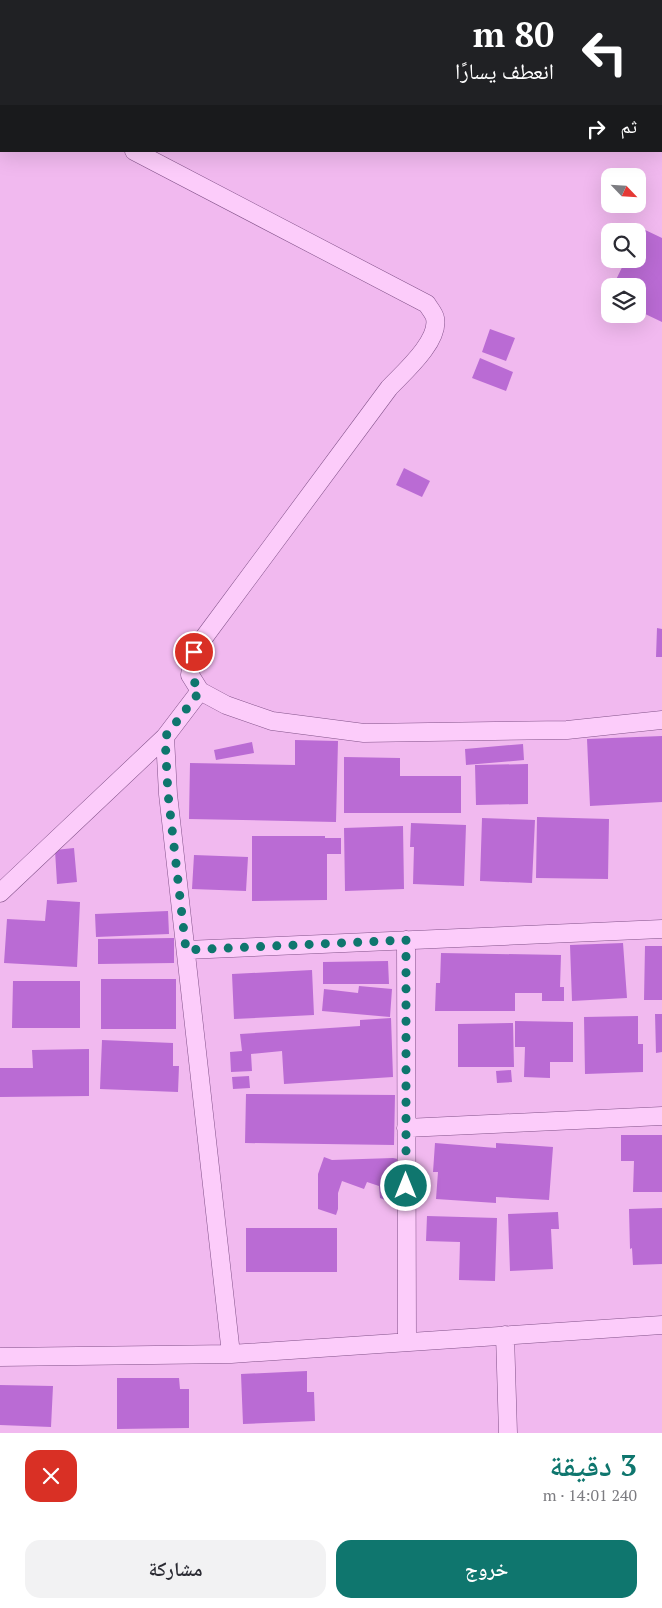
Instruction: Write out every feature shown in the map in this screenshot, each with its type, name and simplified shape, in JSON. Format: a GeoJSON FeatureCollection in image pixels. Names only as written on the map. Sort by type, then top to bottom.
{"type":"FeatureCollection","features":[{"type":"Feature","properties":{"kind":"street"},"geometry":{"type":"LineString","coordinates":[[136,152],[427,304],[435,317],[435,329],[422,354],[389,388],[194,652],[190,675],[200,691],[226,705],[272,721],[364,733],[567,730],[662,720]]}},
{"type":"Feature","properties":{"kind":"street"},"geometry":{"type":"LineString","coordinates":[[0,893],[165,737],[200,691]]}},
{"type":"Feature","properties":{"kind":"street"},"geometry":{"type":"LineString","coordinates":[[165,737],[168,794],[230,1354]]}},
{"type":"Feature","properties":{"kind":"street"},"geometry":{"type":"LineString","coordinates":[[186,950],[662,929]]}},
{"type":"Feature","properties":{"kind":"street"},"geometry":{"type":"LineString","coordinates":[[406,940],[407,1342]]}},
{"type":"Feature","properties":{"kind":"street"},"geometry":{"type":"LineString","coordinates":[[406,1128],[662,1116]]}},
{"type":"Feature","properties":{"kind":"street"},"geometry":{"type":"LineString","coordinates":[[0,1357],[230,1354],[662,1325]]}},
{"type":"Feature","properties":{"kind":"street"},"geometry":{"type":"LineString","coordinates":[[505,1335],[508,1433]]}},
{"type":"Feature","properties":{"kind":"building"},"geometry":{"type":"Polygon","coordinates":[[[646,230],[662,238],[662,322],[646,314],[646,278],[617,278],[622,268],[646,268],[646,230]]]}},
{"type":"Feature","properties":{"kind":"building"},"geometry":{"type":"Polygon","coordinates":[[[490,329],[515,338],[506,361],[482,352],[490,329]]]}},
{"type":"Feature","properties":{"kind":"building"},"geometry":{"type":"Polygon","coordinates":[[[480,358],[513,372],[506,391],[472,378],[480,358]]]}},
{"type":"Feature","properties":{"kind":"building"},"geometry":{"type":"Polygon","coordinates":[[[404,468],[430,481],[422,497],[396,485],[404,468]]]}},
{"type":"Feature","properties":{"kind":"building"},"geometry":{"type":"Polygon","coordinates":[[[657,628],[662,629],[662,657],[656,657],[657,628]]]}},
{"type":"Feature","properties":{"kind":"building"},"geometry":{"type":"Polygon","coordinates":[[[662,736],[662,802],[590,806],[587,739],[662,736]]]}},
{"type":"Feature","properties":{"kind":"building"},"geometry":{"type":"Polygon","coordinates":[[[295,740],[338,741],[336,822],[189,819],[190,763],[295,765],[295,740]]]}},
{"type":"Feature","properties":{"kind":"building"},"geometry":{"type":"Polygon","coordinates":[[[252,742],[254,753],[216,760],[214,750],[252,742]]]}},
{"type":"Feature","properties":{"kind":"building"},"geometry":{"type":"Polygon","coordinates":[[[523,744],[524,760],[466,765],[465,749],[523,744]]]}},
{"type":"Feature","properties":{"kind":"building"},"geometry":{"type":"Polygon","coordinates":[[[344,757],[400,758],[400,776],[461,776],[461,813],[344,813],[344,757]]]}},
{"type":"Feature","properties":{"kind":"building"},"geometry":{"type":"Polygon","coordinates":[[[528,764],[528,804],[476,805],[475,765],[528,764]]]}},
{"type":"Feature","properties":{"kind":"building"},"geometry":{"type":"Polygon","coordinates":[[[537,817],[609,819],[608,879],[536,878],[537,817]]]}},
{"type":"Feature","properties":{"kind":"building"},"geometry":{"type":"Polygon","coordinates":[[[482,818],[535,820],[532,883],[480,881],[482,818]]]}},
{"type":"Feature","properties":{"kind":"building"},"geometry":{"type":"Polygon","coordinates":[[[411,823],[466,825],[464,886],[413,884],[414,847],[410,847],[411,823]]]}},
{"type":"Feature","properties":{"kind":"building"},"geometry":{"type":"Polygon","coordinates":[[[403,826],[404,889],[345,891],[344,828],[403,826]]]}},
{"type":"Feature","properties":{"kind":"building"},"geometry":{"type":"Polygon","coordinates":[[[252,836],[325,836],[325,838],[341,838],[341,854],[327,854],[327,900],[252,901],[252,836]]]}},
{"type":"Feature","properties":{"kind":"building"},"geometry":{"type":"Polygon","coordinates":[[[74,848],[77,882],[57,884],[55,850],[74,848]]]}},
{"type":"Feature","properties":{"kind":"building"},"geometry":{"type":"Polygon","coordinates":[[[194,855],[248,857],[246,891],[192,889],[194,855]]]}},
{"type":"Feature","properties":{"kind":"building"},"geometry":{"type":"Polygon","coordinates":[[[47,900],[80,902],[77,967],[4,963],[7,919],[45,921],[47,900]]]}},
{"type":"Feature","properties":{"kind":"building"},"geometry":{"type":"Polygon","coordinates":[[[168,911],[169,934],[96,937],[95,914],[168,911]]]}},
{"type":"Feature","properties":{"kind":"building"},"geometry":{"type":"Polygon","coordinates":[[[174,938],[174,963],[98,964],[98,939],[174,938]]]}},
{"type":"Feature","properties":{"kind":"building"},"geometry":{"type":"Polygon","coordinates":[[[623,943],[627,998],[572,1001],[570,945],[623,943]]]}},
{"type":"Feature","properties":{"kind":"building"},"geometry":{"type":"Polygon","coordinates":[[[645,946],[662,946],[662,1000],[644,1000],[645,946]]]}},
{"type":"Feature","properties":{"kind":"building"},"geometry":{"type":"Polygon","coordinates":[[[441,953],[561,955],[560,987],[564,987],[564,1001],[542,1001],[542,993],[515,993],[515,1011],[435,1011],[436,983],[440,983],[441,953]]]}},
{"type":"Feature","properties":{"kind":"building"},"geometry":{"type":"Polygon","coordinates":[[[388,961],[389,984],[323,984],[323,962],[388,961]]]}},
{"type":"Feature","properties":{"kind":"building"},"geometry":{"type":"Polygon","coordinates":[[[312,970],[314,1015],[234,1019],[232,974],[312,970]]]}},
{"type":"Feature","properties":{"kind":"building"},"geometry":{"type":"Polygon","coordinates":[[[101,979],[176,979],[176,1029],[101,1029],[101,979]]]}},
{"type":"Feature","properties":{"kind":"building"},"geometry":{"type":"Polygon","coordinates":[[[13,981],[80,981],[80,1028],[12,1028],[13,981]]]}},
{"type":"Feature","properties":{"kind":"building"},"geometry":{"type":"Polygon","coordinates":[[[359,986],[392,989],[390,1017],[322,1011],[324,989],[358,993],[359,986]]]}},
{"type":"Feature","properties":{"kind":"building"},"geometry":{"type":"Polygon","coordinates":[[[655,1014],[662,1014],[662,1052],[656,1053],[655,1014]]]}},
{"type":"Feature","properties":{"kind":"building"},"geometry":{"type":"Polygon","coordinates":[[[638,1016],[638,1044],[643,1044],[643,1072],[585,1074],[584,1017],[638,1016]]]}},
{"type":"Feature","properties":{"kind":"building"},"geometry":{"type":"Polygon","coordinates":[[[391,1018],[393,1077],[284,1084],[282,1051],[251,1054],[252,1071],[231,1072],[230,1052],[242,1051],[240,1034],[360,1026],[360,1020],[391,1018]]]}},
{"type":"Feature","properties":{"kind":"building"},"geometry":{"type":"Polygon","coordinates":[[[515,1021],[573,1022],[573,1062],[550,1062],[550,1078],[524,1077],[525,1047],[515,1047],[515,1021]]]}},
{"type":"Feature","properties":{"kind":"building"},"geometry":{"type":"Polygon","coordinates":[[[513,1023],[514,1067],[458,1067],[458,1024],[513,1023]]]}},
{"type":"Feature","properties":{"kind":"building"},"geometry":{"type":"Polygon","coordinates":[[[102,1040],[173,1043],[173,1066],[179,1066],[178,1092],[100,1089],[102,1040]]]}},
{"type":"Feature","properties":{"kind":"building"},"geometry":{"type":"Polygon","coordinates":[[[89,1049],[89,1096],[0,1097],[0,1068],[33,1068],[32,1050],[89,1049]]]}},
{"type":"Feature","properties":{"kind":"building"},"geometry":{"type":"Polygon","coordinates":[[[511,1070],[512,1082],[497,1083],[496,1071],[511,1070]]]}},
{"type":"Feature","properties":{"kind":"building"},"geometry":{"type":"Polygon","coordinates":[[[249,1076],[250,1088],[233,1089],[232,1077],[249,1076]]]}},
{"type":"Feature","properties":{"kind":"building"},"geometry":{"type":"Polygon","coordinates":[[[246,1094],[395,1095],[394,1145],[245,1143],[246,1094]]]}},
{"type":"Feature","properties":{"kind":"building"},"geometry":{"type":"Polygon","coordinates":[[[621,1135],[662,1135],[662,1192],[633,1192],[634,1161],[621,1161],[621,1135]]]}},
{"type":"Feature","properties":{"kind":"building"},"geometry":{"type":"Polygon","coordinates":[[[435,1143],[496,1148],[496,1143],[553,1147],[549,1200],[496,1197],[496,1203],[436,1199],[438,1172],[433,1172],[435,1143]]]}},
{"type":"Feature","properties":{"kind":"building"},"geometry":{"type":"Polygon","coordinates":[[[324,1157],[332,1160],[398,1159],[399,1194],[395,1204],[380,1198],[379,1186],[367,1182],[364,1189],[342,1181],[338,1193],[336,1215],[318,1209],[318,1174],[324,1157]]]}},
{"type":"Feature","properties":{"kind":"building"},"geometry":{"type":"Polygon","coordinates":[[[662,1208],[662,1264],[633,1265],[632,1248],[630,1249],[629,1209],[662,1208]]]}},
{"type":"Feature","properties":{"kind":"building"},"geometry":{"type":"Polygon","coordinates":[[[558,1212],[559,1229],[551,1229],[553,1269],[510,1271],[508,1214],[558,1212]]]}},
{"type":"Feature","properties":{"kind":"building"},"geometry":{"type":"Polygon","coordinates":[[[427,1216],[497,1218],[495,1281],[459,1280],[460,1242],[426,1241],[427,1216]]]}},
{"type":"Feature","properties":{"kind":"building"},"geometry":{"type":"Polygon","coordinates":[[[246,1228],[337,1228],[337,1272],[246,1272],[246,1228]]]}},
{"type":"Feature","properties":{"kind":"building"},"geometry":{"type":"Polygon","coordinates":[[[307,1371],[307,1392],[314,1392],[315,1421],[243,1424],[241,1374],[307,1371]]]}},
{"type":"Feature","properties":{"kind":"building"},"geometry":{"type":"Polygon","coordinates":[[[117,1378],[179,1378],[180,1389],[189,1389],[189,1428],[117,1429],[117,1378]]]}},
{"type":"Feature","properties":{"kind":"building"},"geometry":{"type":"Polygon","coordinates":[[[0,1385],[53,1386],[51,1427],[0,1425],[0,1385]]]}},
{"type":"Feature","properties":{"kind":"route"},"geometry":{"type":"LineString","coordinates":[[194,652],[190,675],[200,691],[165,737],[168,794],[186,950],[406,940],[406,1186]]}}]}
